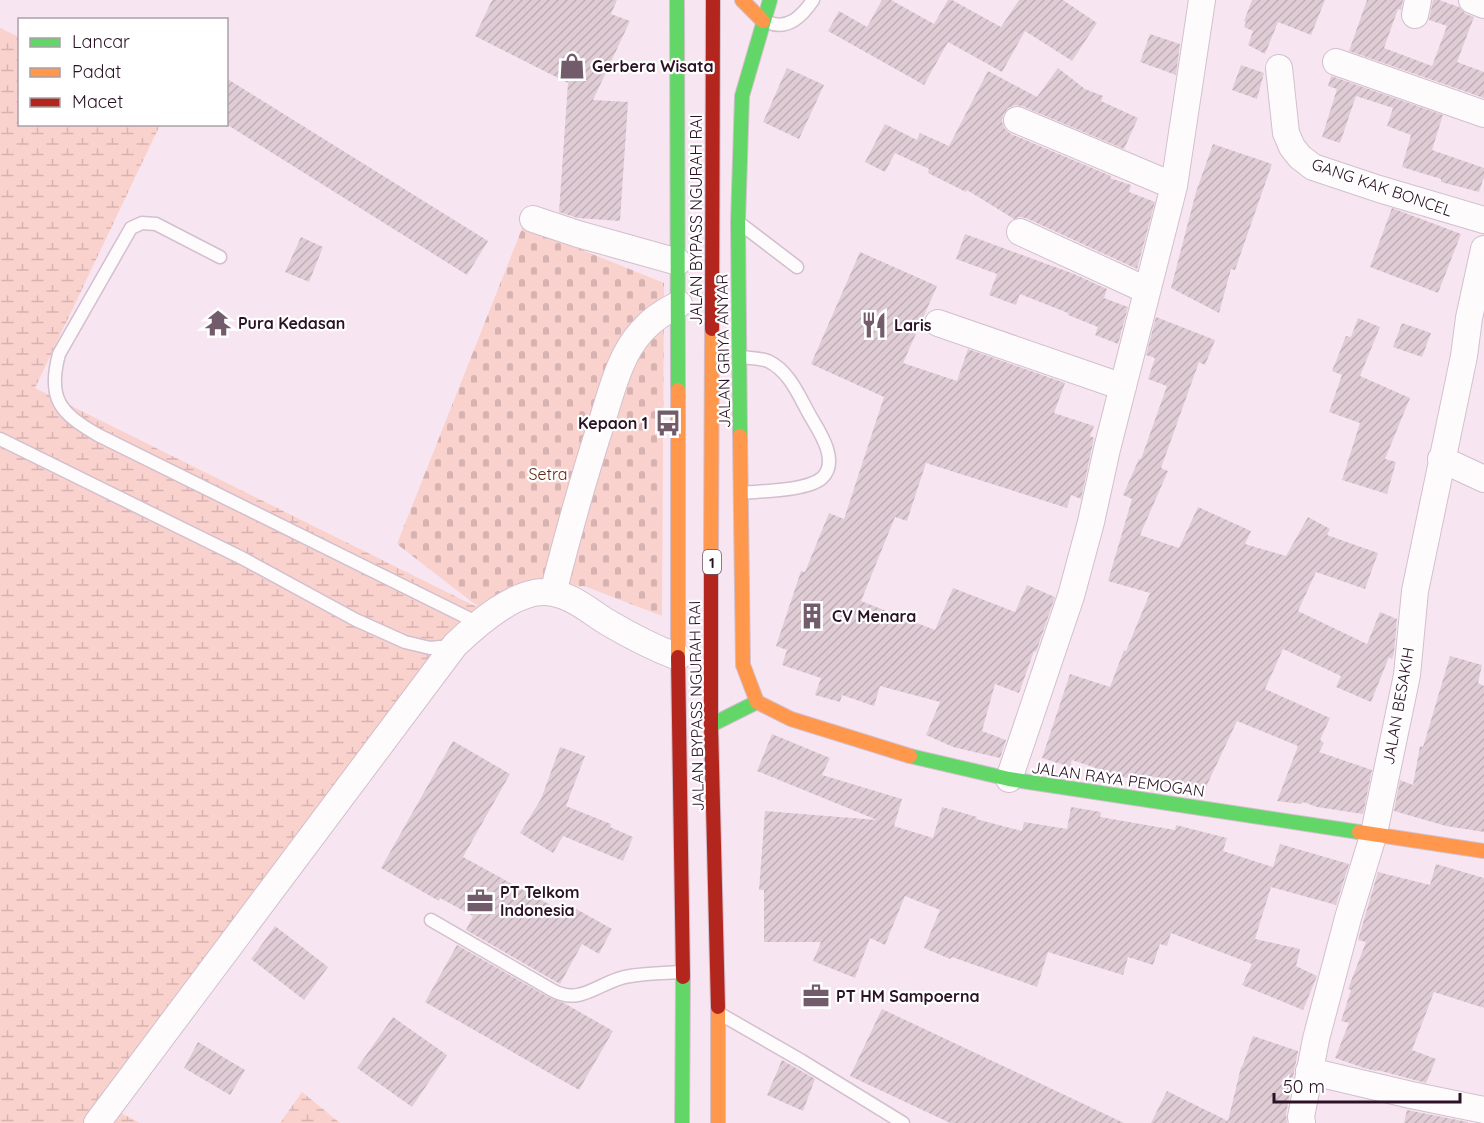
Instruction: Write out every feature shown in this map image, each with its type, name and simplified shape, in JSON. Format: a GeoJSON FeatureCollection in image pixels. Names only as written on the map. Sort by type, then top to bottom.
{"type":"FeatureCollection","features":[{"type":"Feature","properties":{"kind":"main road","name":"JALAN BYPASS NGURAH RAI"},"geometry":{"type":"LineString","coordinates":[[677,0],[678,657],[683,972],[682,1123]]}},
{"type":"Feature","properties":{"kind":"main road","name":"JALAN BYPASS NGURAH RAI"},"geometry":{"type":"LineString","coordinates":[[713,0],[711,725],[718,1013],[718,1123]]}},
{"type":"Feature","properties":{"kind":"main road"},"geometry":{"type":"LineString","coordinates":[[742,0],[763,21]]}},
{"type":"Feature","properties":{"kind":"main road","name":"JALAN GRIYA ANYAR"},"geometry":{"type":"LineString","coordinates":[[757,702],[743,666],[738,222],[742,96],[770,0]]}},
{"type":"Feature","properties":{"kind":"main road"},"geometry":{"type":"LineString","coordinates":[[711,725],[757,702]]}},
{"type":"Feature","properties":{"kind":"main road","name":"JALAN RAYA PEMOGAN"},"geometry":{"type":"LineString","coordinates":[[757,702],[791,719],[898,753],[1009,779],[1484,850]]}},
{"type":"Feature","properties":{"kind":"street"},"geometry":{"type":"LineString","coordinates":[[1009,779],[1071,596],[1091,522],[1146,290],[1174,186],[1202,0]]}},
{"type":"Feature","properties":{"kind":"street"},"geometry":{"type":"LineString","coordinates":[[1472,0],[1484,5]]}},
{"type":"Feature","properties":{"kind":"street"},"geometry":{"type":"LineString","coordinates":[[1336,62],[1484,114]]}},
{"type":"Feature","properties":{"kind":"street","name":"GANG KAK BONCEL"},"geometry":{"type":"LineString","coordinates":[[1280,68],[1286,133],[1292,147],[1313,167],[1484,220]]}},
{"type":"Feature","properties":{"kind":"street"},"geometry":{"type":"LineString","coordinates":[[1017,120],[1174,186]]}},
{"type":"Feature","properties":{"kind":"street"},"geometry":{"type":"LineString","coordinates":[[533,219],[678,262]]}},
{"type":"Feature","properties":{"kind":"street"},"geometry":{"type":"LineString","coordinates":[[1020,232],[1146,290]]}},
{"type":"Feature","properties":{"kind":"street","name":"JALAN BESAKIH"},"geometry":{"type":"LineString","coordinates":[[1302,1123],[1309,1071],[1348,918],[1374,833],[1407,675],[1414,591],[1441,459],[1474,361],[1469,318],[1484,249]]}},
{"type":"Feature","properties":{"kind":"street"},"geometry":{"type":"LineString","coordinates":[[553,593],[585,474],[612,391],[627,354],[641,331],[662,313],[679,304]]}},
{"type":"Feature","properties":{"kind":"street"},"geometry":{"type":"LineString","coordinates":[[938,323],[1123,387]]}},
{"type":"Feature","properties":{"kind":"street"},"geometry":{"type":"LineString","coordinates":[[1441,459],[1484,479]]}},
{"type":"Feature","properties":{"kind":"street"},"geometry":{"type":"LineString","coordinates":[[97,1123],[455,645],[478,623],[509,603],[533,593],[553,593],[581,604],[609,623],[678,657]]}},
{"type":"Feature","properties":{"kind":"street"},"geometry":{"type":"LineString","coordinates":[[1309,1071],[1484,1110]]}},
{"type":"Feature","properties":{"kind":"lane"},"geometry":{"type":"LineString","coordinates":[[763,21],[773,25],[788,24],[802,15],[813,0]]}},
{"type":"Feature","properties":{"kind":"lane"},"geometry":{"type":"LineString","coordinates":[[738,222],[797,267]]}},
{"type":"Feature","properties":{"kind":"lane"},"geometry":{"type":"LineString","coordinates":[[220,257],[156,224],[142,223],[131,228],[59,354],[54,373],[55,397],[78,424],[98,435],[478,623]]}},
{"type":"Feature","properties":{"kind":"lane"},"geometry":{"type":"LineString","coordinates":[[739,357],[767,360],[792,383],[802,397],[825,442],[829,461],[828,469],[823,477],[814,483],[784,489],[740,493]]}},
{"type":"Feature","properties":{"kind":"lane"},"geometry":{"type":"LineString","coordinates":[[0,439],[242,558],[374,629],[405,642],[430,648],[455,645]]}},
{"type":"Feature","properties":{"kind":"lane"},"geometry":{"type":"LineString","coordinates":[[431,920],[567,997],[579,996],[608,981],[630,976],[683,972]]}},
{"type":"Feature","properties":{"kind":"lane"},"geometry":{"type":"LineString","coordinates":[[718,1013],[903,1123]]}},
{"type":"Feature","properties":{"kind":"green space"},"geometry":{"type":"Polygon","coordinates":[[[0,28],[18,37],[18,126],[160,126],[35,388],[481,609],[104,1104],[140,1123],[0,1123],[0,28]]]}},
{"type":"Feature","properties":{"kind":"green space","name":"Setra"},"geometry":{"type":"Polygon","coordinates":[[[523,226],[664,283],[662,616],[584,586],[538,590],[481,609],[397,544],[523,226]]]}},
{"type":"Feature","properties":{"kind":"green space"},"geometry":{"type":"Polygon","coordinates":[[[302,1092],[340,1123],[280,1123],[302,1092]]]}},
{"type":"Feature","properties":{"kind":"building"},"geometry":{"type":"Polygon","coordinates":[[[492,0],[617,0],[611,14],[630,21],[593,100],[628,102],[620,221],[578,218],[559,212],[568,83],[475,36],[492,0]]]}},
{"type":"Feature","properties":{"kind":"building"},"geometry":{"type":"Polygon","coordinates":[[[882,0],[891,0],[934,24],[948,0],[952,0],[1001,27],[1019,0],[1063,0],[1097,23],[1072,61],[1025,31],[1002,72],[948,42],[924,85],[828,31],[839,11],[867,27],[882,0]]]}},
{"type":"Feature","properties":{"kind":"building"},"geometry":{"type":"Polygon","coordinates":[[[1252,0],[1325,0],[1311,35],[1278,22],[1265,54],[1248,45],[1253,31],[1244,27],[1246,22],[1244,21],[1252,0]]]}},
{"type":"Feature","properties":{"kind":"building"},"geometry":{"type":"Polygon","coordinates":[[[1367,0],[1403,0],[1401,10],[1398,9],[1384,48],[1432,66],[1447,26],[1429,20],[1433,0],[1459,7],[1466,14],[1474,17],[1457,62],[1484,72],[1484,98],[1349,51],[1367,0]]]}},
{"type":"Feature","properties":{"kind":"building"},"geometry":{"type":"Polygon","coordinates":[[[1150,34],[1180,44],[1176,75],[1140,62],[1150,34]]]}},
{"type":"Feature","properties":{"kind":"building"},"geometry":{"type":"Polygon","coordinates":[[[1241,65],[1264,73],[1257,99],[1232,90],[1241,65]]]}},
{"type":"Feature","properties":{"kind":"building"},"geometry":{"type":"Polygon","coordinates":[[[787,68],[824,85],[799,139],[763,122],[787,68]]]}},
{"type":"Feature","properties":{"kind":"building"},"geometry":{"type":"Polygon","coordinates":[[[1058,68],[1085,89],[1103,96],[1101,101],[1138,118],[1124,149],[1022,106],[1015,105],[1008,108],[1003,115],[1002,122],[1011,134],[1131,185],[1129,192],[1155,202],[1137,269],[1026,218],[1014,219],[967,190],[966,192],[928,173],[929,169],[895,153],[885,172],[865,162],[885,124],[917,140],[920,133],[949,146],[988,71],[1037,97],[1058,68]]]}},
{"type":"Feature","properties":{"kind":"building"},"geometry":{"type":"Polygon","coordinates":[[[1331,76],[1443,115],[1432,150],[1484,168],[1484,177],[1479,192],[1441,182],[1441,179],[1402,167],[1411,135],[1387,126],[1393,108],[1356,96],[1340,143],[1322,137],[1337,89],[1328,86],[1331,76]]]}},
{"type":"Feature","properties":{"kind":"building"},"geometry":{"type":"Polygon","coordinates":[[[228,79],[488,241],[467,275],[228,125],[228,79]]]}},
{"type":"Feature","properties":{"kind":"building"},"geometry":{"type":"Polygon","coordinates":[[[1213,144],[1272,164],[1235,270],[1231,269],[1219,313],[1171,288],[1196,192],[1213,144]]]}},
{"type":"Feature","properties":{"kind":"building"},"geometry":{"type":"Polygon","coordinates":[[[1392,208],[1461,234],[1438,293],[1370,267],[1392,208]]]}},
{"type":"Feature","properties":{"kind":"building"},"geometry":{"type":"Polygon","coordinates":[[[965,234],[1074,274],[1107,289],[1104,298],[1128,307],[1118,344],[1095,335],[1098,327],[1020,294],[1016,305],[989,295],[997,274],[956,259],[965,234]]]}},
{"type":"Feature","properties":{"kind":"building"},"geometry":{"type":"Polygon","coordinates":[[[301,237],[323,247],[309,282],[285,272],[301,237]]]}},
{"type":"Feature","properties":{"kind":"building"},"geometry":{"type":"Polygon","coordinates":[[[860,252],[937,286],[903,363],[957,381],[968,349],[1065,383],[1054,413],[1094,426],[1090,436],[1094,438],[1081,499],[1071,495],[1067,508],[926,463],[907,521],[895,517],[861,601],[935,630],[953,588],[1015,612],[1027,585],[1055,597],[1019,693],[995,684],[982,731],[1006,740],[1000,758],[953,747],[926,735],[940,702],[880,686],[874,706],[842,695],[840,702],[815,695],[821,678],[782,665],[787,650],[776,646],[801,571],[805,572],[829,513],[844,519],[884,397],[811,364],[860,252]]]}},
{"type":"Feature","properties":{"kind":"building"},"geometry":{"type":"Polygon","coordinates":[[[1156,317],[1215,340],[1205,365],[1199,362],[1161,468],[1168,471],[1140,535],[1179,548],[1198,507],[1251,531],[1245,544],[1286,556],[1308,517],[1330,529],[1327,535],[1378,553],[1365,589],[1316,572],[1298,611],[1367,644],[1380,612],[1397,619],[1394,653],[1392,659],[1389,657],[1371,702],[1336,687],[1341,676],[1283,649],[1265,689],[1330,718],[1320,740],[1324,743],[1319,752],[1372,770],[1363,814],[1317,807],[1303,802],[1301,804],[1277,801],[1298,746],[1237,721],[1206,787],[1143,775],[1142,780],[1126,778],[1072,760],[1070,767],[1042,758],[1070,674],[1110,687],[1150,593],[1108,581],[1132,499],[1123,495],[1141,459],[1167,386],[1148,379],[1155,358],[1146,355],[1156,317]]]}},
{"type":"Feature","properties":{"kind":"building"},"geometry":{"type":"Polygon","coordinates":[[[1358,318],[1380,327],[1360,376],[1410,398],[1385,459],[1396,462],[1387,494],[1342,480],[1360,423],[1329,412],[1342,375],[1332,371],[1346,336],[1351,337],[1358,318]]]}},
{"type":"Feature","properties":{"kind":"building"},"geometry":{"type":"Polygon","coordinates":[[[1402,323],[1431,333],[1422,357],[1393,347],[1402,323]]]}},
{"type":"Feature","properties":{"kind":"building"},"geometry":{"type":"Polygon","coordinates":[[[1450,656],[1482,665],[1478,683],[1484,686],[1484,832],[1446,826],[1394,811],[1400,780],[1413,785],[1420,746],[1423,747],[1450,656]]]}},
{"type":"Feature","properties":{"kind":"building"},"geometry":{"type":"Polygon","coordinates":[[[772,734],[830,758],[822,775],[902,799],[894,826],[933,838],[942,807],[1022,831],[1024,822],[1067,829],[1071,807],[1101,812],[1100,817],[1175,830],[1176,825],[1227,838],[1223,851],[1273,867],[1280,844],[1349,864],[1336,905],[1271,887],[1255,939],[1300,949],[1296,966],[1317,976],[1303,1010],[1242,985],[1252,964],[1171,933],[1167,946],[1160,944],[1153,965],[1128,957],[1123,975],[1048,952],[1037,987],[952,957],[950,959],[924,948],[940,910],[905,896],[885,945],[870,938],[855,978],[813,961],[821,942],[764,942],[764,890],[759,890],[765,811],[877,820],[757,771],[772,734]]]}},
{"type":"Feature","properties":{"kind":"building"},"geometry":{"type":"Polygon","coordinates":[[[453,741],[510,774],[463,857],[565,913],[569,905],[612,929],[599,954],[582,944],[560,984],[466,930],[473,916],[440,898],[439,901],[381,868],[453,741]]]}},
{"type":"Feature","properties":{"kind":"building"},"geometry":{"type":"Polygon","coordinates":[[[560,747],[585,756],[566,806],[611,824],[610,827],[633,837],[623,861],[563,836],[553,853],[520,833],[541,799],[560,747]]]}},
{"type":"Feature","properties":{"kind":"building"},"geometry":{"type":"Polygon","coordinates":[[[1436,864],[1484,878],[1484,1008],[1434,992],[1412,1050],[1436,1059],[1426,1083],[1364,1068],[1335,1058],[1349,1023],[1341,1021],[1351,990],[1348,989],[1366,942],[1358,940],[1378,872],[1430,885],[1436,864]]]}},
{"type":"Feature","properties":{"kind":"building"},"geometry":{"type":"Polygon","coordinates":[[[275,926],[328,967],[304,1000],[251,959],[275,926]]]}},
{"type":"Feature","properties":{"kind":"building"},"geometry":{"type":"Polygon","coordinates":[[[457,945],[613,1031],[579,1090],[425,1002],[457,945]]]}},
{"type":"Feature","properties":{"kind":"building"},"geometry":{"type":"Polygon","coordinates":[[[882,1009],[1124,1123],[950,1123],[850,1076],[882,1009]]]}},
{"type":"Feature","properties":{"kind":"building"},"geometry":{"type":"Polygon","coordinates":[[[393,1017],[447,1055],[412,1107],[357,1068],[393,1017]]]}},
{"type":"Feature","properties":{"kind":"building"},"geometry":{"type":"Polygon","coordinates":[[[1253,1036],[1298,1051],[1286,1114],[1287,1123],[1151,1123],[1167,1091],[1228,1121],[1241,1067],[1253,1036]]]}},
{"type":"Feature","properties":{"kind":"building"},"geometry":{"type":"Polygon","coordinates":[[[198,1042],[245,1070],[230,1095],[184,1068],[198,1042]]]}},
{"type":"Feature","properties":{"kind":"building"},"geometry":{"type":"Polygon","coordinates":[[[782,1060],[815,1079],[803,1111],[767,1095],[782,1060]]]}},
{"type":"Feature","properties":{"kind":"building"},"geometry":{"type":"Polygon","coordinates":[[[1407,1110],[1468,1122],[1468,1123],[1404,1123],[1407,1110]]]}},
{"type":"Feature","properties":{"kind":"traffic: fast"},"geometry":{"type":"LineString","coordinates":[[677,0],[678,390]]}},
{"type":"Feature","properties":{"kind":"traffic: fast"},"geometry":{"type":"LineString","coordinates":[[740,436],[738,222],[742,96],[770,0]]}},
{"type":"Feature","properties":{"kind":"traffic: fast"},"geometry":{"type":"LineString","coordinates":[[711,725],[757,702]]}},
{"type":"Feature","properties":{"kind":"traffic: fast"},"geometry":{"type":"LineString","coordinates":[[910,756],[1009,779],[1359,832]]}},
{"type":"Feature","properties":{"kind":"traffic: fast"},"geometry":{"type":"LineString","coordinates":[[682,1123],[683,977]]}},
{"type":"Feature","properties":{"kind":"traffic: slow"},"geometry":{"type":"LineString","coordinates":[[742,0],[763,21]]}},
{"type":"Feature","properties":{"kind":"traffic: slow"},"geometry":{"type":"LineString","coordinates":[[711,559],[712,329]]}},
{"type":"Feature","properties":{"kind":"traffic: slow"},"geometry":{"type":"LineString","coordinates":[[678,390],[678,657]]}},
{"type":"Feature","properties":{"kind":"traffic: slow"},"geometry":{"type":"LineString","coordinates":[[740,436],[743,665],[757,702],[791,719],[910,756]]}},
{"type":"Feature","properties":{"kind":"traffic: slow"},"geometry":{"type":"LineString","coordinates":[[1359,832],[1484,851]]}},
{"type":"Feature","properties":{"kind":"traffic: slow"},"geometry":{"type":"LineString","coordinates":[[718,1007],[718,1123]]}},
{"type":"Feature","properties":{"kind":"traffic: jam"},"geometry":{"type":"LineString","coordinates":[[712,329],[713,0]]}},
{"type":"Feature","properties":{"kind":"traffic: jam"},"geometry":{"type":"LineString","coordinates":[[711,559],[711,725],[718,1007]]}},
{"type":"Feature","properties":{"kind":"traffic: jam"},"geometry":{"type":"LineString","coordinates":[[678,657],[683,977]]}},
{"type":"Feature","properties":{"kind":"place","name":"Gerbera Wisata"},"geometry":{"type":"Point","coordinates":[572,66]}},
{"type":"Feature","properties":{"kind":"place","name":"Pura Kedasan"},"geometry":{"type":"Point","coordinates":[218,323]}},
{"type":"Feature","properties":{"kind":"place","name":"Laris"},"geometry":{"type":"Point","coordinates":[874,325]}},
{"type":"Feature","properties":{"kind":"place","name":"Kepaon 1"},"geometry":{"type":"Point","coordinates":[668,423]}},
{"type":"Feature","properties":{"kind":"place","name":"CV Menara"},"geometry":{"type":"Point","coordinates":[812,616]}},
{"type":"Feature","properties":{"kind":"place","name":"PT Telkom Indonesia"},"geometry":{"type":"Point","coordinates":[480,901]}},
{"type":"Feature","properties":{"kind":"place","name":"PT HM Sampoerna"},"geometry":{"type":"Point","coordinates":[816,996]}}]}
